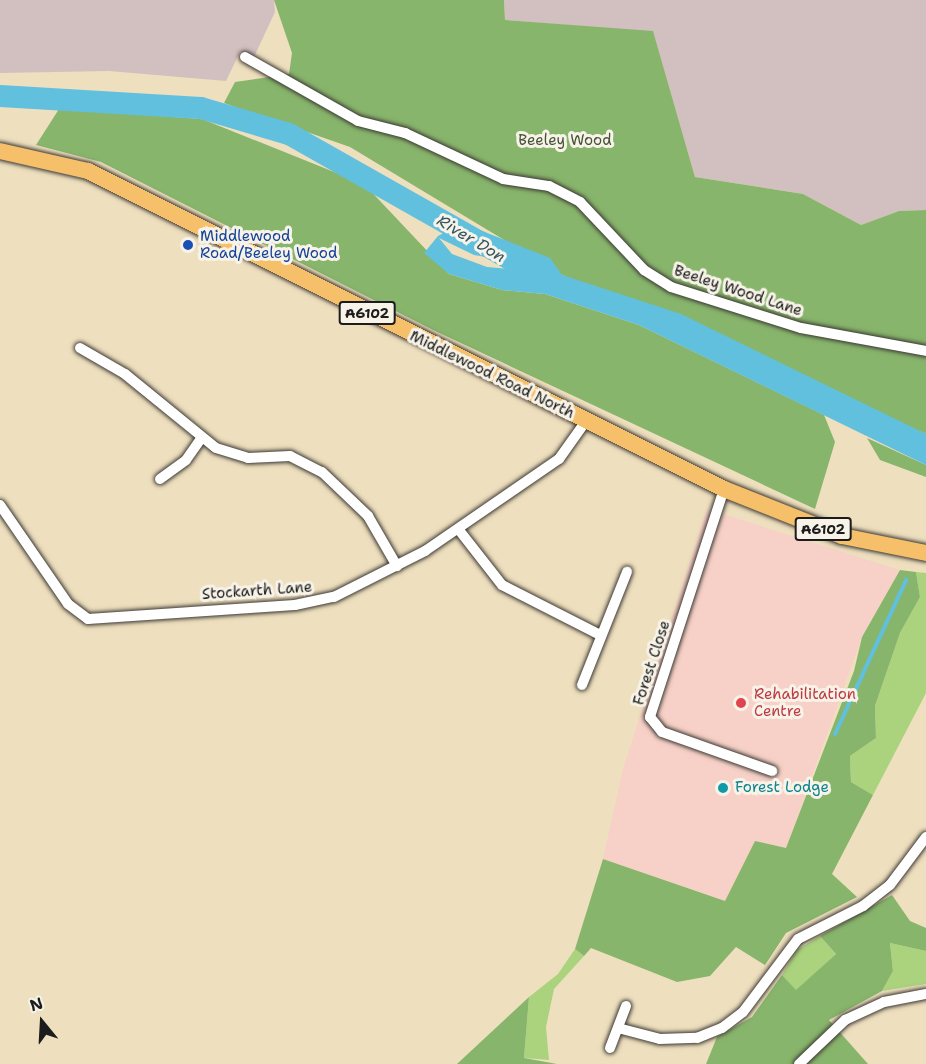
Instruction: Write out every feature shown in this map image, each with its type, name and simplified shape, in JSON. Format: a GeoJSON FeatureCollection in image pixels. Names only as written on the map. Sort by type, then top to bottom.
{"type":"FeatureCollection","features":[{"type":"Feature","properties":{"kind":"main road","name":"Middlewood Road North"},"geometry":{"type":"LineString","coordinates":[[0,151],[88,171],[724,489],[842,536],[926,553]]}},
{"type":"Feature","properties":{"kind":"street","name":"Beeley Wood Lane"},"geometry":{"type":"LineString","coordinates":[[245,57],[358,121],[405,133],[503,179],[549,186],[580,202],[644,270],[671,287],[801,328],[926,351]]}},
{"type":"Feature","properties":{"kind":"street"},"geometry":{"type":"LineString","coordinates":[[80,348],[125,374],[200,440],[237,456],[290,456],[322,472],[368,516],[397,566]]}},
{"type":"Feature","properties":{"kind":"street","name":"Stockarth Lane"},"geometry":{"type":"LineString","coordinates":[[0,505],[68,604],[96,621],[318,602],[397,566],[459,530],[559,459],[586,421]]}},
{"type":"Feature","properties":{"kind":"street"},"geometry":{"type":"LineString","coordinates":[[160,479],[186,460],[200,440]]}},
{"type":"Feature","properties":{"kind":"street","name":"Forest Close"},"geometry":{"type":"LineString","coordinates":[[724,489],[650,717],[662,732],[772,771]]}},
{"type":"Feature","properties":{"kind":"street"},"geometry":{"type":"LineString","coordinates":[[459,530],[502,585],[598,634]]}},
{"type":"Feature","properties":{"kind":"street"},"geometry":{"type":"LineString","coordinates":[[582,685],[598,634],[627,572]]}},
{"type":"Feature","properties":{"kind":"street"},"geometry":{"type":"LineString","coordinates":[[618,1028],[660,1039],[697,1038],[722,1028],[743,1012],[798,939],[863,906],[890,885],[923,849],[926,837]]}},
{"type":"Feature","properties":{"kind":"street"},"geometry":{"type":"LineString","coordinates":[[799,1064],[845,1020],[884,1002],[926,993]]}},
{"type":"Feature","properties":{"kind":"street"},"geometry":{"type":"LineString","coordinates":[[610,1048],[626,1006]]}},
{"type":"Feature","properties":{"kind":"shaded area"},"geometry":{"type":"Polygon","coordinates":[[[0,0],[274,0],[275,12],[254,57],[240,52],[226,81],[109,71],[0,73],[0,0]]]}},
{"type":"Feature","properties":{"kind":"shaded area"},"geometry":{"type":"Polygon","coordinates":[[[504,0],[926,0],[926,210],[899,211],[861,225],[803,194],[695,177],[653,32],[505,20],[504,0]]]}},
{"type":"Feature","properties":{"kind":"shaded area","name":"Rehabilitation Centre"},"geometry":{"type":"Polygon","coordinates":[[[707,509],[900,570],[862,637],[786,848],[755,841],[725,901],[603,859],[623,769],[707,509]]]}},
{"type":"Feature","properties":{"kind":"green space","name":"Beeley Wood"},"geometry":{"type":"Polygon","coordinates":[[[274,0],[504,0],[505,20],[653,31],[695,177],[803,194],[861,225],[899,211],[926,210],[926,434],[562,275],[350,147],[224,103],[235,82],[289,74],[292,53],[274,0]]]}},
{"type":"Feature","properties":{"kind":"green space"},"geometry":{"type":"Polygon","coordinates":[[[59,109],[202,119],[364,184],[449,274],[502,290],[545,294],[639,325],[824,415],[835,442],[815,509],[433,330],[101,162],[36,145],[59,109]]]}},
{"type":"Feature","properties":{"kind":"green space"},"geometry":{"type":"Polygon","coordinates":[[[867,438],[926,465],[926,477],[880,460],[867,438]]]}},
{"type":"Feature","properties":{"kind":"green space"},"geometry":{"type":"Polygon","coordinates":[[[900,570],[916,572],[920,597],[900,633],[875,706],[876,738],[850,756],[851,782],[873,795],[832,874],[857,897],[786,933],[765,965],[736,947],[710,976],[677,982],[591,948],[584,956],[575,949],[603,859],[725,901],[755,841],[786,848],[854,671],[862,637],[900,570]]]}},
{"type":"Feature","properties":{"kind":"green space"},"geometry":{"type":"Polygon","coordinates":[[[916,572],[926,573],[926,693],[873,795],[851,782],[850,756],[876,738],[875,706],[900,633],[920,597],[916,572]]]}},
{"type":"Feature","properties":{"kind":"green space"},"geometry":{"type":"Polygon","coordinates":[[[892,895],[910,921],[926,928],[926,951],[890,943],[893,971],[882,991],[829,1020],[868,1064],[706,1064],[717,1037],[752,1017],[782,975],[796,990],[836,954],[820,936],[892,895]]]}},
{"type":"Feature","properties":{"kind":"green space"},"geometry":{"type":"Polygon","coordinates":[[[820,936],[836,954],[796,991],[782,975],[797,950],[820,936]]]}},
{"type":"Feature","properties":{"kind":"green space"},"geometry":{"type":"Polygon","coordinates":[[[890,943],[926,951],[926,984],[882,991],[893,971],[890,943]]]}},
{"type":"Feature","properties":{"kind":"green space"},"geometry":{"type":"Polygon","coordinates":[[[575,949],[584,956],[554,989],[546,1027],[549,1060],[524,1058],[529,997],[558,974],[575,949]]]}},
{"type":"Feature","properties":{"kind":"green space"},"geometry":{"type":"Polygon","coordinates":[[[529,997],[524,1058],[557,1064],[457,1064],[529,997]]]}},
{"type":"Feature","properties":{"kind":"water"},"geometry":{"type":"Polygon","coordinates":[[[462,223],[550,258],[562,275],[681,314],[926,434],[926,465],[639,325],[545,294],[502,290],[449,274],[424,253],[438,236],[462,223]],[[439,238],[452,254],[487,267],[522,270],[505,260],[474,255],[439,238]]]}},
{"type":"Feature","properties":{"kind":"waterway","name":"River Don"},"geometry":{"type":"LineString","coordinates":[[0,96],[201,108],[289,134],[552,283]]}},
{"type":"Feature","properties":{"kind":"waterway"},"geometry":{"type":"LineString","coordinates":[[835,734],[906,580]]}},
{"type":"Feature","properties":{"kind":"place","name":"Middlewood Road/Beeley Wood"},"geometry":{"type":"Point","coordinates":[188,245]}},
{"type":"Feature","properties":{"kind":"place","name":"Rehabilitation Centre"},"geometry":{"type":"Point","coordinates":[741,703]}},
{"type":"Feature","properties":{"kind":"place","name":"Forest Lodge"},"geometry":{"type":"Point","coordinates":[723,788]}}]}
